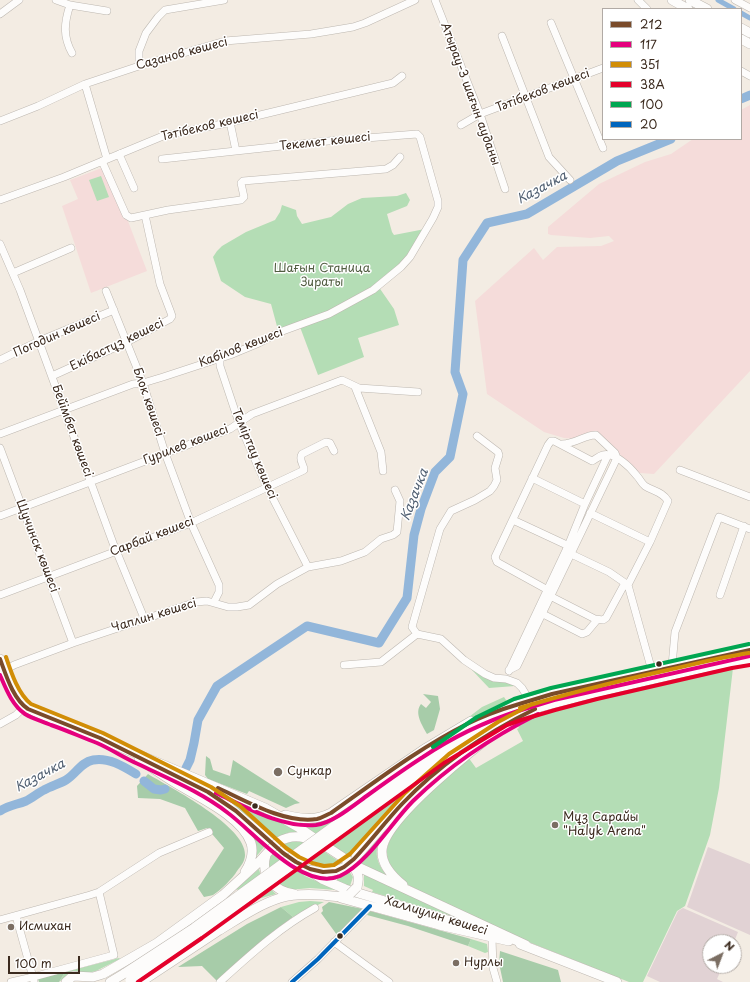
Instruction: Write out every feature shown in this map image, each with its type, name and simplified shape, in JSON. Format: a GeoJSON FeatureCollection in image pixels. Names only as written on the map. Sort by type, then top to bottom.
{"type":"FeatureCollection","features":[{"type":"Feature","properties":{"kind":"main road"},"geometry":{"type":"LineString","coordinates":[[672,0],[686,8]]}},
{"type":"Feature","properties":{"kind":"main road"},"geometry":{"type":"LineString","coordinates":[[690,0],[704,8]]}},
{"type":"Feature","properties":{"kind":"main road"},"geometry":{"type":"LineString","coordinates":[[265,808],[296,818],[313,819],[322,817],[331,813],[383,776],[453,731],[486,714],[530,701],[672,666],[750,650]]}},
{"type":"Feature","properties":{"kind":"main road"},"geometry":{"type":"LineString","coordinates":[[438,755],[460,745],[504,720],[535,709],[596,693],[750,659]]}},
{"type":"Feature","properties":{"kind":"main road"},"geometry":{"type":"LineString","coordinates":[[0,660],[2,672],[24,706],[102,739]]}},
{"type":"Feature","properties":{"kind":"main road"},"geometry":{"type":"LineString","coordinates":[[110,982],[127,978],[198,933],[306,850],[438,755],[457,737],[480,722],[516,705]]}},
{"type":"Feature","properties":{"kind":"main road"},"geometry":{"type":"LineString","coordinates":[[356,861],[406,799],[424,783],[478,741],[535,709]]}},
{"type":"Feature","properties":{"kind":"main road"},"geometry":{"type":"LineString","coordinates":[[428,900],[402,884],[389,872],[384,864],[382,853],[385,839],[398,820],[428,790],[467,755],[508,723]]}},
{"type":"Feature","properties":{"kind":"main road","name":"Халлиулин көшесі"},"geometry":{"type":"LineString","coordinates":[[102,739],[265,808],[298,827],[327,847],[344,863],[356,861],[428,900],[526,946]]}},
{"type":"Feature","properties":{"kind":"main road","name":"Халлиулин көшесі"},"geometry":{"type":"LineString","coordinates":[[102,739],[190,783],[222,801],[312,874],[345,889],[461,923],[526,946]]}},
{"type":"Feature","properties":{"kind":"main road"},"geometry":{"type":"LineString","coordinates":[[134,756],[174,782],[216,806],[244,831],[251,844],[252,857],[246,871],[236,883]]}},
{"type":"Feature","properties":{"kind":"main road"},"geometry":{"type":"LineString","coordinates":[[66,982],[73,976],[100,976],[180,928],[236,883],[268,852],[279,846],[287,837],[295,836],[310,839],[327,847]]}},
{"type":"Feature","properties":{"kind":"main road"},"geometry":{"type":"LineString","coordinates":[[96,982],[120,970],[159,946],[183,930],[233,892],[241,892],[260,902],[297,895],[345,896],[350,894],[357,887],[359,876],[354,868],[344,863],[330,872],[319,872],[306,867],[279,846]]}},
{"type":"Feature","properties":{"kind":"main road"},"geometry":{"type":"LineString","coordinates":[[268,852],[264,866],[269,879],[280,890],[297,895]]}},
{"type":"Feature","properties":{"kind":"main road","name":"Халлиулин көшесі"},"geometry":{"type":"LineString","coordinates":[[334,896],[439,926],[526,946]]}},
{"type":"Feature","properties":{"kind":"main road"},"geometry":{"type":"LineString","coordinates":[[141,982],[238,918],[273,900]]}},
{"type":"Feature","properties":{"kind":"main road"},"geometry":{"type":"LineString","coordinates":[[526,946],[617,982]]}},
{"type":"Feature","properties":{"kind":"street"},"geometry":{"type":"LineString","coordinates":[[0,14],[19,0]]}},
{"type":"Feature","properties":{"kind":"street"},"geometry":{"type":"LineString","coordinates":[[56,0],[70,5],[107,11]]}},
{"type":"Feature","properties":{"kind":"street"},"geometry":{"type":"LineString","coordinates":[[139,66],[139,51],[146,34],[165,10],[224,0]]}},
{"type":"Feature","properties":{"kind":"street","name":"Сазанов көшесі"},"geometry":{"type":"LineString","coordinates":[[0,120],[38,106],[85,84],[139,66],[225,41],[310,34],[353,27],[415,0]]}},
{"type":"Feature","properties":{"kind":"street","name":"Атырау-3 шағын ауданы"},"geometry":{"type":"LineString","coordinates":[[435,0],[480,114],[505,189]]}},
{"type":"Feature","properties":{"kind":"street"},"geometry":{"type":"LineString","coordinates":[[638,0],[646,8]]}},
{"type":"Feature","properties":{"kind":"street"},"geometry":{"type":"LineString","coordinates":[[735,0],[750,8]]}},
{"type":"Feature","properties":{"kind":"street"},"geometry":{"type":"LineString","coordinates":[[70,5],[64,24],[64,32],[67,44],[72,53]]}},
{"type":"Feature","properties":{"kind":"street"},"geometry":{"type":"LineString","coordinates":[[551,23],[603,148]]}},
{"type":"Feature","properties":{"kind":"street"},"geometry":{"type":"LineString","coordinates":[[502,36],[549,157],[570,180]]}},
{"type":"Feature","properties":{"kind":"street","name":"Тәтібеков көшесі"},"geometry":{"type":"LineString","coordinates":[[461,125],[480,114],[602,68]]}},
{"type":"Feature","properties":{"kind":"street","name":"Тәтібеков көшесі"},"geometry":{"type":"LineString","coordinates":[[0,200],[163,136],[230,122],[392,83],[402,76]]}},
{"type":"Feature","properties":{"kind":"street"},"geometry":{"type":"LineString","coordinates":[[85,84],[104,160],[127,217],[131,218],[145,214],[241,200],[244,197],[241,183],[243,181],[386,169],[400,157]]}},
{"type":"Feature","properties":{"kind":"street"},"geometry":{"type":"LineString","coordinates":[[230,122],[236,151]]}},
{"type":"Feature","properties":{"kind":"street","name":"Текемет көшесі"},"geometry":{"type":"LineString","coordinates":[[162,159],[417,134],[420,137],[438,202]]}},
{"type":"Feature","properties":{"kind":"street"},"geometry":{"type":"LineString","coordinates":[[120,154],[134,188]]}},
{"type":"Feature","properties":{"kind":"street","name":"Кабілов көшесі"},"geometry":{"type":"LineString","coordinates":[[0,434],[133,384],[143,383],[220,358],[259,343],[280,332],[329,314],[373,290],[401,267],[410,257],[434,218],[438,207],[438,202]]}},
{"type":"Feature","properties":{"kind":"street","name":"Екібастұз көшесі"},"geometry":{"type":"LineString","coordinates":[[52,376],[127,342],[170,319],[172,316],[160,284],[145,214]]}},
{"type":"Feature","properties":{"kind":"street","name":"Бейімбет көшесі"},"geometry":{"type":"LineString","coordinates":[[0,244],[13,273],[116,550],[144,618]]}},
{"type":"Feature","properties":{"kind":"street"},"geometry":{"type":"LineString","coordinates":[[13,273],[71,248]]}},
{"type":"Feature","properties":{"kind":"street","name":"Блок көшесі"},"geometry":{"type":"LineString","coordinates":[[106,291],[143,383],[165,454],[191,523],[219,585],[220,592],[214,602]]}},
{"type":"Feature","properties":{"kind":"street","name":"Погодин көшесі"},"geometry":{"type":"LineString","coordinates":[[0,360],[39,341],[114,310]]}},
{"type":"Feature","properties":{"kind":"street","name":"Теміртау көшесі"},"geometry":{"type":"LineString","coordinates":[[220,358],[220,366],[239,423],[267,487],[308,567]]}},
{"type":"Feature","properties":{"kind":"street","name":"Гурилев көшесі"},"geometry":{"type":"LineString","coordinates":[[0,516],[230,430],[252,414],[342,380],[355,387],[418,392]]}},
{"type":"Feature","properties":{"kind":"street"},"geometry":{"type":"LineString","coordinates":[[355,387],[381,452],[383,471]]}},
{"type":"Feature","properties":{"kind":"street"},"geometry":{"type":"LineString","coordinates":[[560,443],[572,443],[592,435],[596,435],[615,453],[617,458]]}},
{"type":"Feature","properties":{"kind":"street"},"geometry":{"type":"LineString","coordinates":[[477,436],[498,452],[499,455],[495,468],[497,480],[490,492],[451,511],[440,530],[412,627],[417,634],[441,639],[464,660],[485,674],[494,678],[506,679],[517,683],[530,701]]}},
{"type":"Feature","properties":{"kind":"street"},"geometry":{"type":"LineString","coordinates":[[551,441],[560,443],[592,461],[602,455],[608,455],[617,458],[637,475],[643,485],[658,492],[668,501],[650,542],[606,618],[603,620],[597,620],[495,560],[495,557],[551,441]]}},
{"type":"Feature","properties":{"kind":"street","name":"Сарбай көшесі"},"geometry":{"type":"LineString","coordinates":[[0,595],[191,523],[300,472],[304,470],[300,457],[302,454],[326,442],[330,443],[334,451]]}},
{"type":"Feature","properties":{"kind":"street","name":"Щучинск көшесі"},"geometry":{"type":"LineString","coordinates":[[0,448],[73,643]]}},
{"type":"Feature","properties":{"kind":"street"},"geometry":{"type":"LineString","coordinates":[[569,550],[585,504],[608,455]]}},
{"type":"Feature","properties":{"kind":"street"},"geometry":{"type":"LineString","coordinates":[[506,679],[509,670],[569,550],[590,513],[617,458]]}},
{"type":"Feature","properties":{"kind":"street"},"geometry":{"type":"LineString","coordinates":[[680,470],[750,496]]}},
{"type":"Feature","properties":{"kind":"street"},"geometry":{"type":"LineString","coordinates":[[532,478],[585,504]]}},
{"type":"Feature","properties":{"kind":"street","name":"Чаплин көшесі"},"geometry":{"type":"LineString","coordinates":[[2,672],[14,665],[73,643],[144,618],[196,602],[214,602],[228,607],[249,605],[277,584],[308,567],[341,561],[365,552],[380,539],[395,534],[399,517],[400,501],[395,490]]}},
{"type":"Feature","properties":{"kind":"street"},"geometry":{"type":"LineString","coordinates":[[590,513],[650,542]]}},
{"type":"Feature","properties":{"kind":"street"},"geometry":{"type":"LineString","coordinates":[[672,666],[675,632],[719,517],[747,527],[720,595]]}},
{"type":"Feature","properties":{"kind":"street"},"geometry":{"type":"LineString","coordinates":[[513,520],[609,572],[626,584],[652,671]]}},
{"type":"Feature","properties":{"kind":"street"},"geometry":{"type":"LineString","coordinates":[[509,670],[517,666],[542,613],[548,592]]}},
{"type":"Feature","properties":{"kind":"street"},"geometry":{"type":"LineString","coordinates":[[542,613],[582,634],[587,632],[597,620]]}},
{"type":"Feature","properties":{"kind":"street"},"geometry":{"type":"LineString","coordinates":[[344,666],[381,662],[417,634]]}},
{"type":"Feature","properties":{"kind":"street"},"geometry":{"type":"LineString","coordinates":[[0,724],[16,715],[24,706]]}},
{"type":"Feature","properties":{"kind":"street"},"geometry":{"type":"LineString","coordinates":[[0,920],[99,892],[159,854],[209,832]]}},
{"type":"Feature","properties":{"kind":"street"},"geometry":{"type":"LineString","coordinates":[[11,982],[34,980],[114,955],[99,892]]}},
{"type":"Feature","properties":{"kind":"street"},"geometry":{"type":"LineString","coordinates":[[292,982],[370,906]]}},
{"type":"Feature","properties":{"kind":"street"},"geometry":{"type":"LineString","coordinates":[[220,982],[272,935],[315,908]]}},
{"type":"Feature","properties":{"kind":"street"},"geometry":{"type":"LineString","coordinates":[[16,916],[34,980]]}},
{"type":"Feature","properties":{"kind":"street"},"geometry":{"type":"LineString","coordinates":[[492,938],[493,968],[497,982]]}},
{"type":"Feature","properties":{"kind":"street"},"geometry":{"type":"LineString","coordinates":[[334,942],[390,982]]}},
{"type":"Feature","properties":{"kind":"shaded area"},"geometry":{"type":"Polygon","coordinates":[[[750,105],[750,371],[654,474],[640,473],[601,437],[575,439],[564,438],[544,432],[487,394],[475,301],[534,248],[543,260],[557,247],[601,246],[614,241],[609,236],[590,238],[551,235],[548,234],[548,227],[599,184],[645,162],[671,154],[692,140],[742,140],[742,109],[750,105]]]}},
{"type":"Feature","properties":{"kind":"shaded area"},"geometry":{"type":"Polygon","coordinates":[[[107,166],[147,271],[91,293],[62,206],[78,199],[70,180],[107,166]]]}},
{"type":"Feature","properties":{"kind":"shaded area"},"geometry":{"type":"Polygon","coordinates":[[[708,847],[750,864],[750,935],[687,907],[708,847]]]}},
{"type":"Feature","properties":{"kind":"shaded area"},"geometry":{"type":"Polygon","coordinates":[[[683,908],[738,932],[737,934],[702,934],[702,974],[719,974],[717,979],[723,982],[660,982],[647,976],[678,911],[683,908]]]}},
{"type":"Feature","properties":{"kind":"green space"},"geometry":{"type":"Polygon","coordinates":[[[101,176],[109,197],[97,201],[89,180],[101,176]]]}},
{"type":"Feature","properties":{"kind":"green space","name":"Шағын Станица Зираты"},"geometry":{"type":"Polygon","coordinates":[[[406,193],[410,200],[407,206],[387,214],[392,232],[394,235],[425,229],[406,259],[376,283],[394,309],[399,325],[358,338],[364,357],[318,375],[300,327],[278,330],[271,304],[245,297],[221,281],[213,257],[217,251],[222,246],[246,232],[275,220],[282,205],[296,210],[297,216],[302,224],[331,217],[348,204],[362,198],[397,196],[406,193]]]}},
{"type":"Feature","properties":{"kind":"green space","name":"Мұз Сарайы \"Halyk Arena\""},"geometry":{"type":"Polygon","coordinates":[[[733,668],[719,788],[710,835],[685,906],[677,911],[643,982],[629,982],[506,933],[410,886],[397,876],[391,867],[387,857],[390,841],[408,815],[434,788],[468,757],[476,768],[523,741],[517,729],[519,728],[516,722],[534,714],[733,668]]]}},
{"type":"Feature","properties":{"kind":"green space"},"geometry":{"type":"Polygon","coordinates":[[[473,669],[487,678],[512,682],[515,686],[489,688],[472,670],[473,669]]]}},
{"type":"Feature","properties":{"kind":"green space"},"geometry":{"type":"Polygon","coordinates":[[[423,694],[438,696],[440,709],[434,730],[427,734],[418,711],[421,704],[426,708],[431,702],[423,694]]]}},
{"type":"Feature","properties":{"kind":"green space"},"geometry":{"type":"Polygon","coordinates":[[[504,697],[508,703],[496,706],[466,721],[465,720],[482,707],[504,697]]]}},
{"type":"Feature","properties":{"kind":"green space"},"geometry":{"type":"Polygon","coordinates":[[[450,739],[317,835],[299,823],[311,824],[325,820],[382,780],[450,739]]]}},
{"type":"Feature","properties":{"kind":"green space"},"geometry":{"type":"Polygon","coordinates":[[[206,756],[210,759],[213,770],[230,776],[233,760],[300,803],[286,808],[249,791],[247,794],[208,779],[205,775],[206,756]]]}},
{"type":"Feature","properties":{"kind":"green space"},"geometry":{"type":"Polygon","coordinates":[[[433,769],[434,771],[398,800],[349,857],[330,844],[433,769]]]}},
{"type":"Feature","properties":{"kind":"green space"},"geometry":{"type":"Polygon","coordinates":[[[148,774],[189,798],[221,820],[234,832],[242,844],[245,855],[242,863],[229,881],[213,895],[204,897],[198,888],[224,848],[207,828],[198,831],[185,808],[160,799],[138,798],[137,786],[148,774]]]}},
{"type":"Feature","properties":{"kind":"green space"},"geometry":{"type":"Polygon","coordinates":[[[209,789],[267,814],[299,832],[290,832],[275,839],[226,800],[209,789]]]}},
{"type":"Feature","properties":{"kind":"green space"},"geometry":{"type":"Polygon","coordinates":[[[242,825],[265,846],[255,858],[242,825]]]}},
{"type":"Feature","properties":{"kind":"green space"},"geometry":{"type":"Polygon","coordinates":[[[385,829],[378,843],[377,855],[380,866],[389,878],[359,862],[385,829]]]}},
{"type":"Feature","properties":{"kind":"green space"},"geometry":{"type":"Polygon","coordinates":[[[291,841],[305,842],[324,851],[341,863],[325,866],[310,863],[283,845],[291,841]]]}},
{"type":"Feature","properties":{"kind":"green space"},"geometry":{"type":"Polygon","coordinates":[[[273,853],[305,876],[336,890],[310,888],[289,890],[270,877],[268,859],[273,853]]]}},
{"type":"Feature","properties":{"kind":"green space"},"geometry":{"type":"Polygon","coordinates":[[[259,869],[265,883],[276,894],[258,899],[243,891],[235,889],[259,869]]]}},
{"type":"Feature","properties":{"kind":"green space"},"geometry":{"type":"Polygon","coordinates":[[[349,871],[353,877],[350,886],[337,881],[337,876],[349,871]]]}},
{"type":"Feature","properties":{"kind":"green space"},"geometry":{"type":"Polygon","coordinates":[[[364,873],[462,919],[372,892],[373,890],[364,886],[364,873]]]}},
{"type":"Feature","properties":{"kind":"green space"},"geometry":{"type":"Polygon","coordinates":[[[299,902],[324,902],[293,917],[281,907],[299,902]]]}},
{"type":"Feature","properties":{"kind":"green space"},"geometry":{"type":"Polygon","coordinates":[[[329,902],[363,909],[337,935],[321,913],[323,911],[322,907],[329,902]]]}},
{"type":"Feature","properties":{"kind":"green space"},"geometry":{"type":"Polygon","coordinates":[[[281,907],[293,917],[270,934],[217,981],[202,966],[178,967],[247,924],[281,907]]]}},
{"type":"Feature","properties":{"kind":"green space"},"geometry":{"type":"Polygon","coordinates":[[[370,911],[471,939],[468,946],[408,926],[367,915],[370,911]]]}},
{"type":"Feature","properties":{"kind":"green space"},"geometry":{"type":"Polygon","coordinates":[[[471,939],[487,944],[488,952],[485,953],[468,946],[471,939]]]}},
{"type":"Feature","properties":{"kind":"green space"},"geometry":{"type":"Polygon","coordinates":[[[500,951],[558,970],[561,982],[503,982],[499,963],[500,951]]]}},
{"type":"Feature","properties":{"kind":"green space"},"geometry":{"type":"Polygon","coordinates":[[[119,958],[120,959],[96,971],[63,979],[59,982],[65,972],[119,958]]]}},
{"type":"Feature","properties":{"kind":"green space"},"geometry":{"type":"Polygon","coordinates":[[[65,972],[59,982],[39,982],[38,979],[65,972]]]}},
{"type":"Feature","properties":{"kind":"waterway"},"geometry":{"type":"LineString","coordinates":[[718,0],[732,8]]}},
{"type":"Feature","properties":{"kind":"waterway"},"geometry":{"type":"LineString","coordinates":[[742,14],[750,18]]}},
{"type":"Feature","properties":{"kind":"waterway","name":"Казачка"},"geometry":{"type":"LineString","coordinates":[[742,99],[750,95]]}},
{"type":"Feature","properties":{"kind":"waterway","name":"Казачка"},"geometry":{"type":"LineString","coordinates":[[186,768],[190,760],[198,720],[217,686],[307,626],[379,643],[407,598],[414,535],[421,509],[435,472],[450,457],[463,394],[455,372],[463,260],[487,223],[527,214],[617,161],[669,140]]}},
{"type":"Feature","properties":{"kind":"waterway","name":"Казачка"},"geometry":{"type":"LineString","coordinates":[[0,811],[26,801],[70,778],[89,761],[99,759],[110,761],[121,765],[136,774]]}},
{"type":"Feature","properties":{"kind":"waterway","name":"Казачка"},"geometry":{"type":"LineString","coordinates":[[144,781],[154,789],[165,789]]}},
{"type":"Feature","properties":{"kind":"transit line","name":"100"},"geometry":{"type":"LineString","coordinates":[[433,747],[477,717],[514,699],[551,688],[749,644]]}},
{"type":"Feature","properties":{"kind":"transit line","name":"212"},"geometry":{"type":"LineString","coordinates":[[516,705],[552,694],[750,650]]}},
{"type":"Feature","properties":{"kind":"transit line","name":"351"},"geometry":{"type":"LineString","coordinates":[[520,708],[612,683],[729,656],[749,653]]}},
{"type":"Feature","properties":{"kind":"transit line","name":"117"},"geometry":{"type":"LineString","coordinates":[[518,711],[554,700],[750,656]]}},
{"type":"Feature","properties":{"kind":"transit line","name":"351"},"geometry":{"type":"LineString","coordinates":[[6,657],[22,695],[31,704],[103,733],[211,787],[240,806],[286,848],[299,857],[312,863],[324,866],[334,865],[350,854],[405,793],[449,754],[498,722],[532,704]]}},
{"type":"Feature","properties":{"kind":"transit line","name":"212"},"geometry":{"type":"LineString","coordinates":[[0,659],[14,693],[28,709],[100,738],[208,792],[236,811],[283,853],[310,869],[323,872],[336,871],[354,859],[417,789],[464,750],[499,728],[535,709]]}},
{"type":"Feature","properties":{"kind":"transit line","name":"38А"},"geometry":{"type":"LineString","coordinates":[[138,982],[202,938],[444,763],[507,725],[597,699],[750,665]]}},
{"type":"Feature","properties":{"kind":"transit line","name":"117"},"geometry":{"type":"LineString","coordinates":[[0,675],[16,706],[25,714],[34,719],[102,745],[133,762],[196,792],[218,805],[280,858],[311,876],[326,879],[340,876],[360,862],[379,842],[413,801],[442,775],[488,742],[538,714]]}},
{"type":"Feature","properties":{"kind":"transit line","name":"212"},"geometry":{"type":"LineString","coordinates":[[218,788],[253,805],[279,815],[305,820],[319,819],[331,813],[398,766],[449,733],[479,718],[516,705]]}},
{"type":"Feature","properties":{"kind":"transit line","name":"117"},"geometry":{"type":"LineString","coordinates":[[216,793],[277,820],[303,825],[323,824],[343,813],[402,771],[446,743],[481,725],[518,711]]}},
{"type":"Feature","properties":{"kind":"transit line","name":"20"},"geometry":{"type":"LineString","coordinates":[[292,982],[318,959],[370,906]]}},
{"type":"Feature","properties":{"kind":"place","name":"Сункар"},"geometry":{"type":"Point","coordinates":[278,772]}},
{"type":"Feature","properties":{"kind":"place","name":"Мұз Сарайы \"Halyk Arena\""},"geometry":{"type":"Point","coordinates":[555,825]}},
{"type":"Feature","properties":{"kind":"place","name":"Исмихан"},"geometry":{"type":"Point","coordinates":[11,927]}},
{"type":"Feature","properties":{"kind":"place","name":"Нурлы"},"geometry":{"type":"Point","coordinates":[456,963]}}]}
